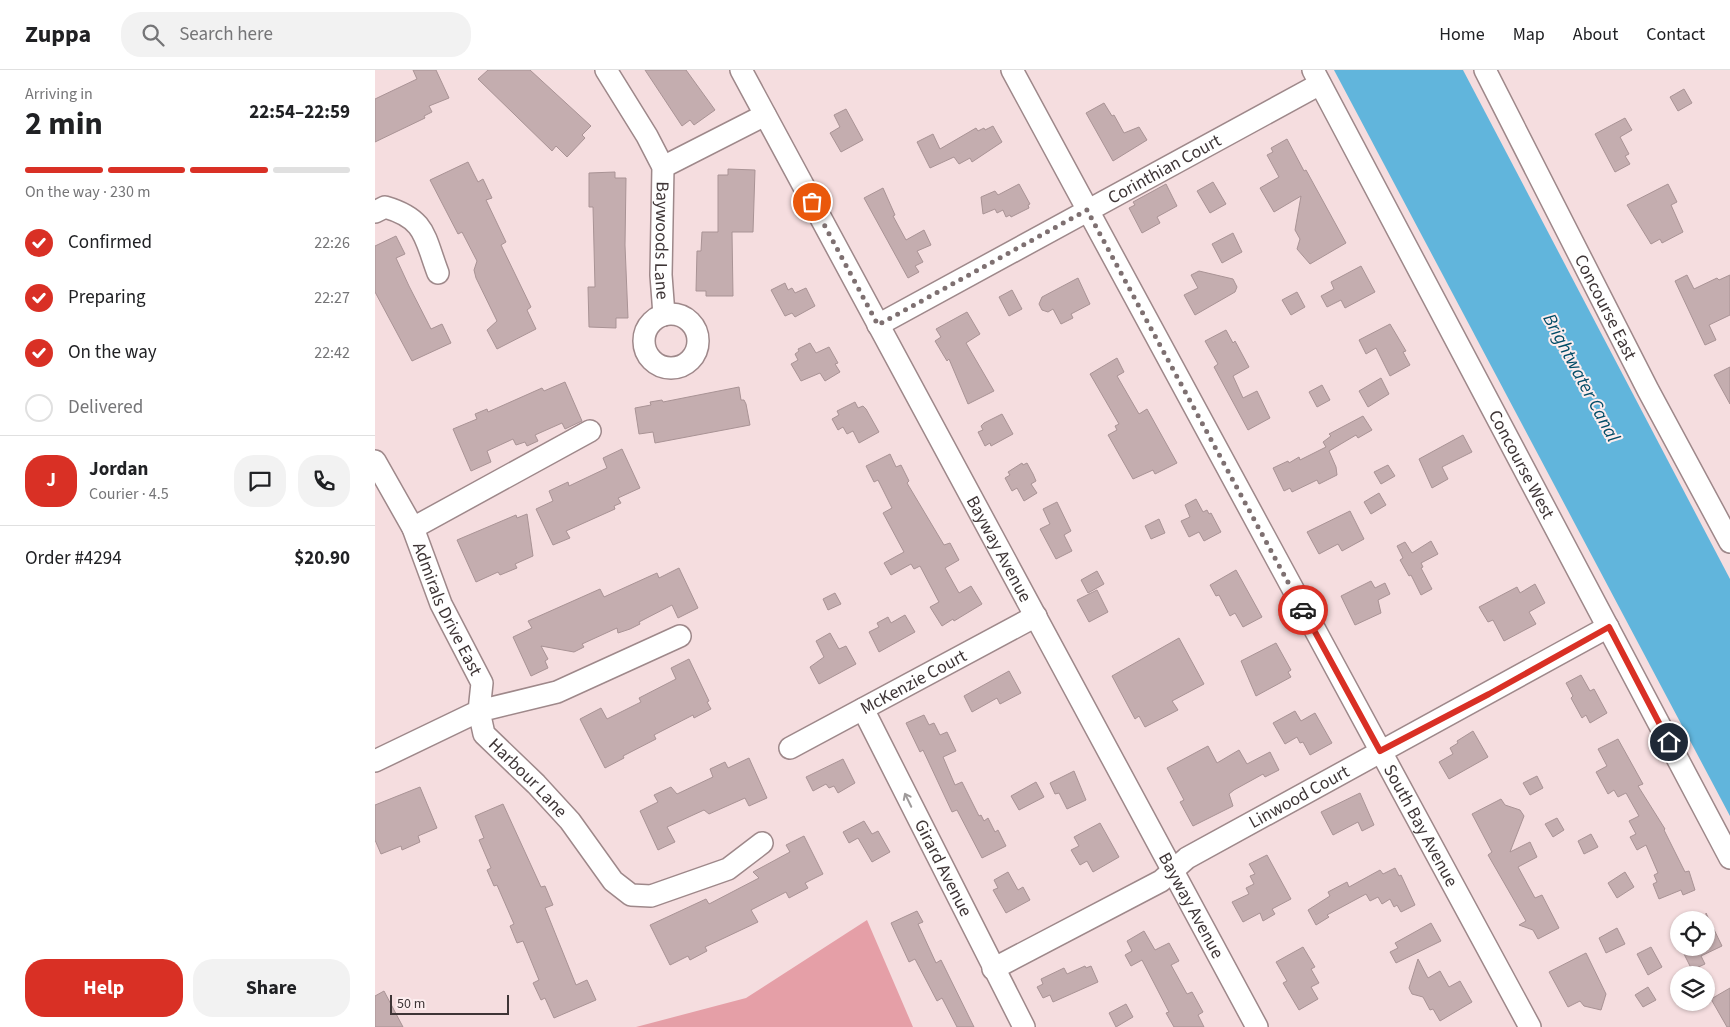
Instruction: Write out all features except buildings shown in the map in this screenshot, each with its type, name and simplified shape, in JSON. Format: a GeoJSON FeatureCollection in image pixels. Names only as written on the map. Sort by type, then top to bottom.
{"type":"FeatureCollection","features":[{"type":"Feature","properties":{"kind":"street","name":"Baywoods Lane"},"geometry":{"type":"LineString","coordinates":[[606,70],[647,136],[663,167],[661,275],[664,314]]}},
{"type":"Feature","properties":{"kind":"street","name":"Bayway Avenue"},"geometry":{"type":"LineString","coordinates":[[741,70],[1257,1027]]}},
{"type":"Feature","properties":{"kind":"street","name":"South Bay Avenue"},"geometry":{"type":"LineString","coordinates":[[1012,70],[1529,1027]]}},
{"type":"Feature","properties":{"kind":"street","name":"Concourse East"},"geometry":{"type":"LineString","coordinates":[[1485,70],[1644,382],[1724,518],[1730,542]]}},
{"type":"Feature","properties":{"kind":"street","name":"Corinthian Court"},"geometry":{"type":"LineString","coordinates":[[878,325],[1087,210],[1316,77]]}},
{"type":"Feature","properties":{"kind":"street","name":"Concourse West"},"geometry":{"type":"LineString","coordinates":[[1316,77],[1730,858]]}},
{"type":"Feature","properties":{"kind":"street","name":"Baywoods Lane"},"geometry":{"type":"LineString","coordinates":[[663,167],[765,115]]}},
{"type":"Feature","properties":{"kind":"street"},"geometry":{"type":"LineString","coordinates":[[375,212],[385,207],[405,213],[421,227],[437,273]]}},
{"type":"Feature","properties":{"kind":"street"},"geometry":{"type":"LineString","coordinates":[[413,528],[590,431]]}},
{"type":"Feature","properties":{"kind":"street","name":"Admirals Drive East"},"geometry":{"type":"LineString","coordinates":[[375,461],[413,528],[441,604],[482,683],[479,711]]}},
{"type":"Feature","properties":{"kind":"street","name":"McKenzie Court"},"geometry":{"type":"LineString","coordinates":[[790,748],[1036,616]]}},
{"type":"Feature","properties":{"kind":"street","name":"Linwood Court"},"geometry":{"type":"LineString","coordinates":[[993,969],[1161,881],[1187,858],[1609,627]]}},
{"type":"Feature","properties":{"kind":"street"},"geometry":{"type":"LineString","coordinates":[[375,761],[479,711],[557,692],[680,636]]}},
{"type":"Feature","properties":{"kind":"street","name":"Girard Avenue"},"geometry":{"type":"LineString","coordinates":[[863,708],[993,969],[1024,1027]]}},
{"type":"Feature","properties":{"kind":"street","name":"Harbour Lane"},"geometry":{"type":"LineString","coordinates":[[479,711],[484,734],[536,784],[570,821],[613,881],[631,895],[651,896],[728,869],[762,843]]}},
{"type":"Feature","properties":{"kind":"shaded area"},"geometry":{"type":"Polygon","coordinates":[[[867,920],[913,1027],[636,1027],[746,998],[867,920]]]}},
{"type":"Feature","properties":{"kind":"water","name":"Brightwater Canal"},"geometry":{"type":"Polygon","coordinates":[[[1334,70],[1463,70],[1730,579],[1730,816],[1334,70]]]}},
{"type":"Feature","properties":{"kind":"way so far"},"geometry":{"type":"LineString","coordinates":[[812,202],[878,325],[1087,210],[1303,610]]}},
{"type":"Feature","properties":{"kind":"route"},"geometry":{"type":"LineString","coordinates":[[1303,610],[1380,751],[1489,694],[1609,627],[1669,742]]}}]}
